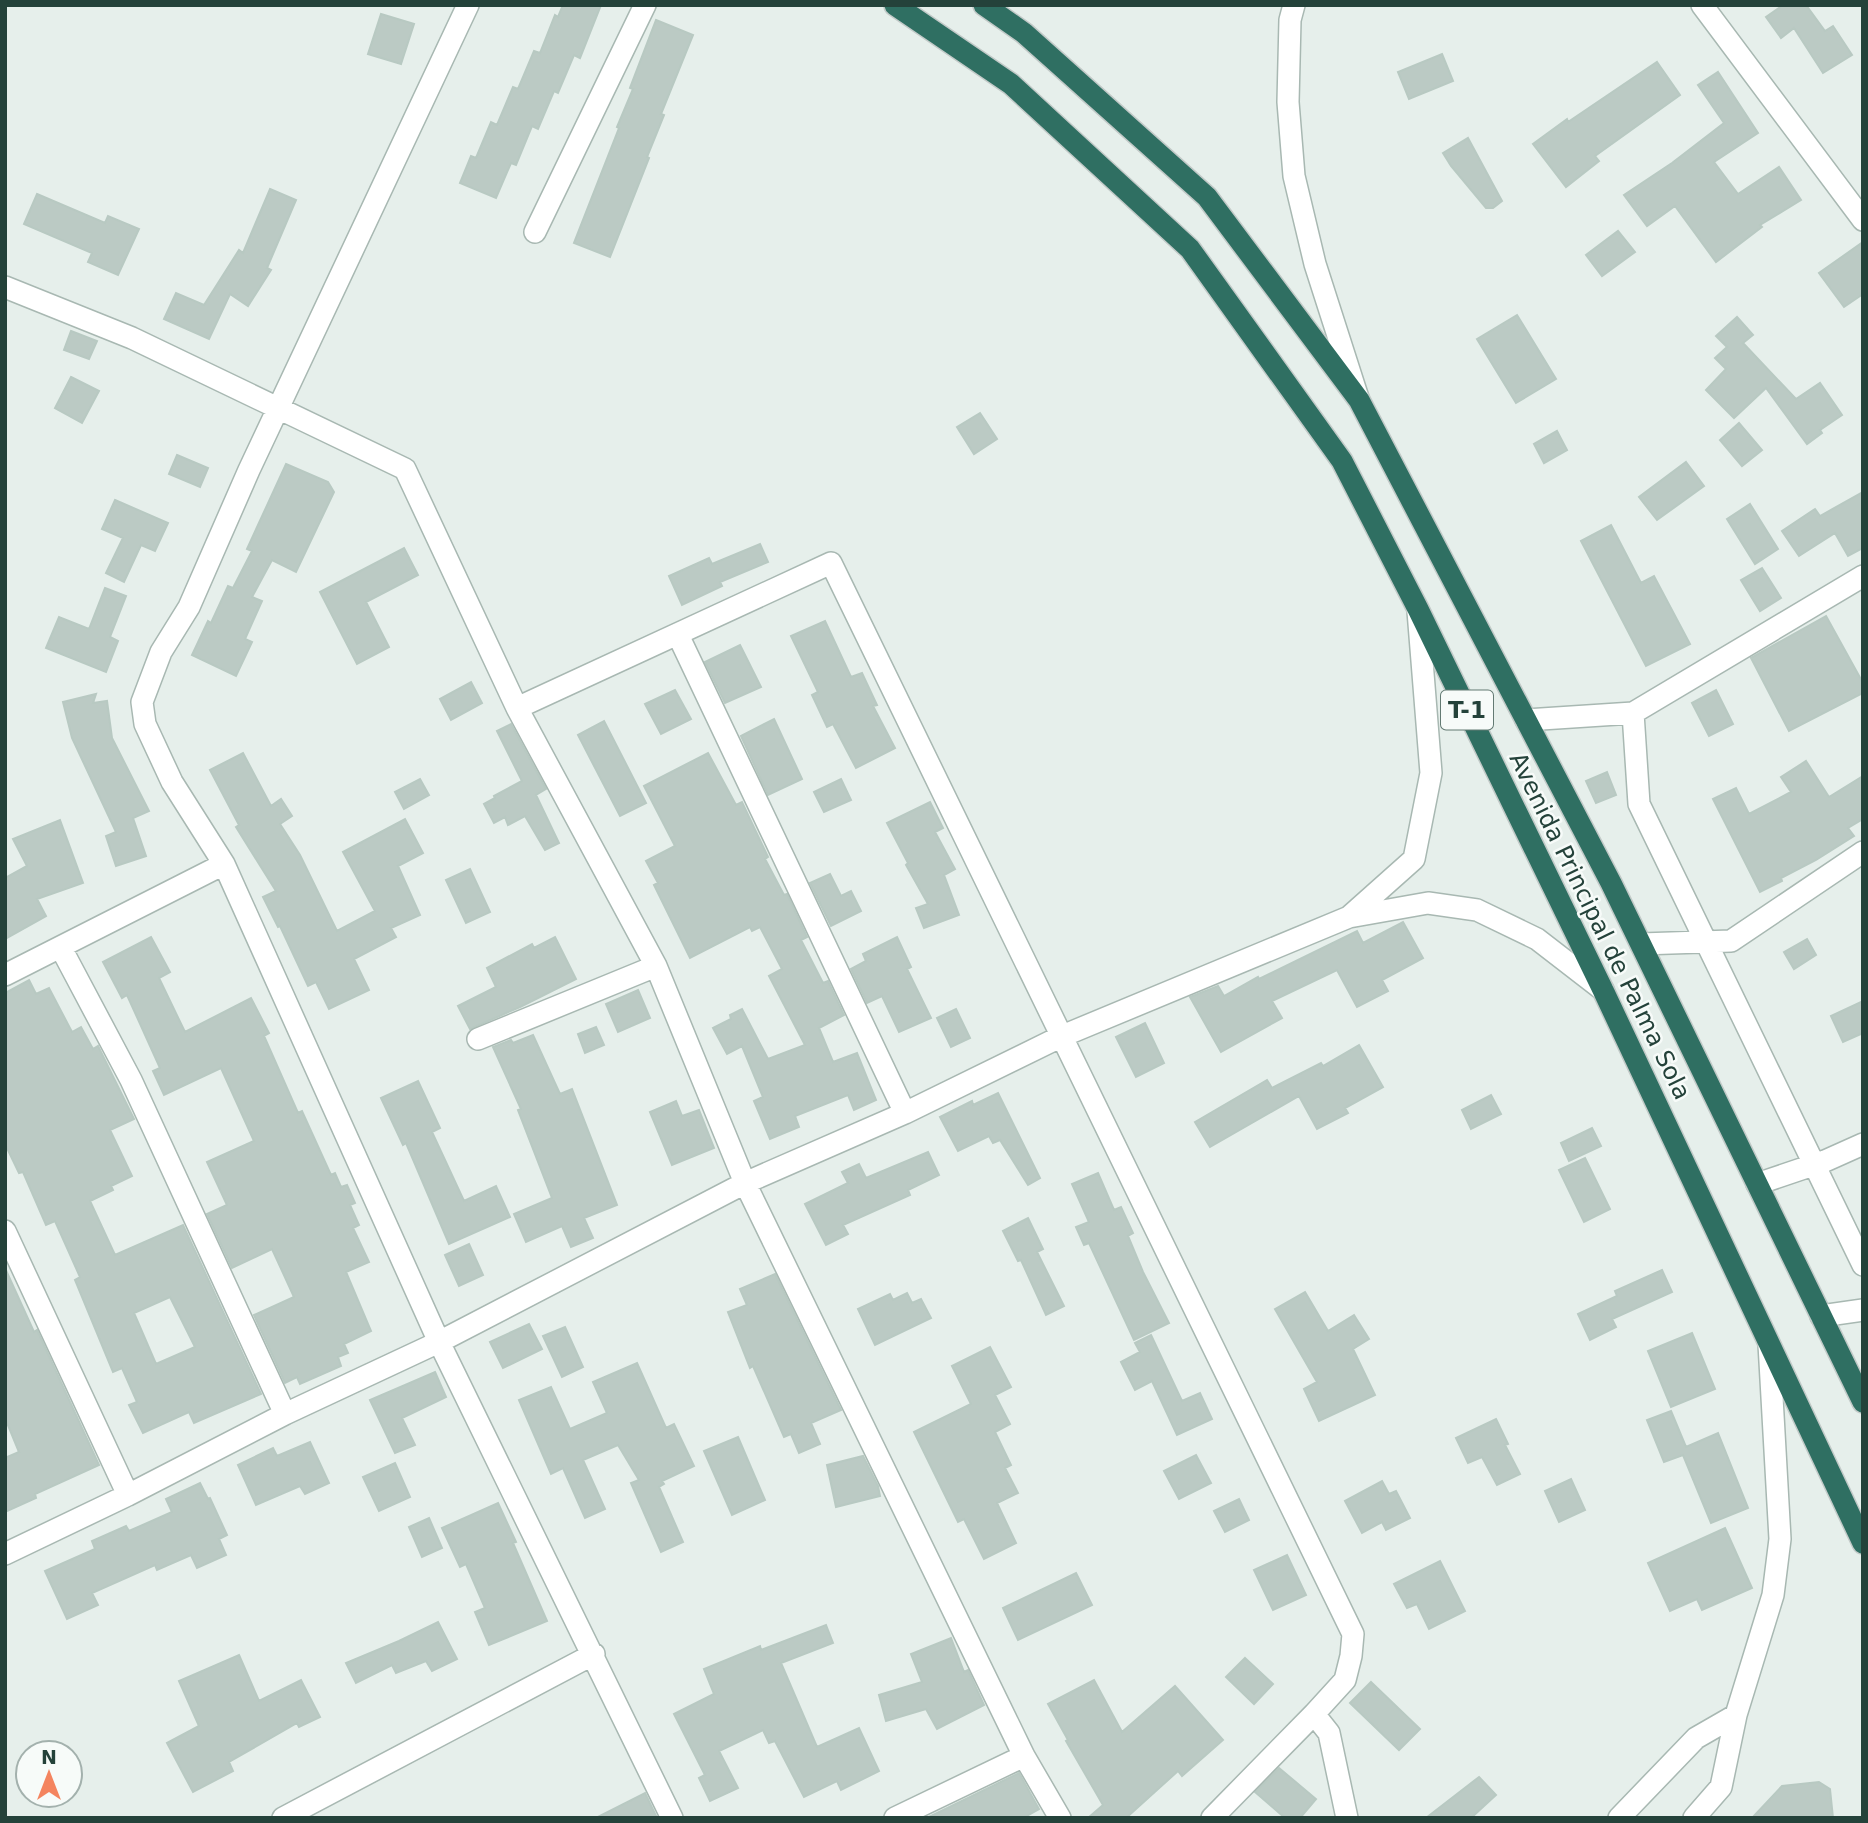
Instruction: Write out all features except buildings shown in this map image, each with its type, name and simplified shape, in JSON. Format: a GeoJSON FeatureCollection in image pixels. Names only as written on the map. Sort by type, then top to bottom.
{"type":"FeatureCollection","features":[{"type":"Feature","properties":{"kind":"highway","name":"Avenida Principal de Palma Sola"},"geometry":{"type":"LineString","coordinates":[[895,5],[1011,84],[1190,249],[1342,461],[1418,609],[1603,990],[1863,1543]]}},
{"type":"Feature","properties":{"kind":"highway","name":"Avenida Principal de Palma Sola"},"geometry":{"type":"LineString","coordinates":[[984,5],[1024,33],[1207,197],[1359,400],[1641,944],[1863,1402]]}},
{"type":"Feature","properties":{"kind":"street"},"geometry":{"type":"LineString","coordinates":[[468,5],[189,607],[161,652],[142,702],[145,724],[172,782],[224,864],[439,1342],[672,1818]]}},
{"type":"Feature","properties":{"kind":"street"},"geometry":{"type":"LineString","coordinates":[[534,232],[645,5]]}},
{"type":"Feature","properties":{"kind":"street"},"geometry":{"type":"LineString","coordinates":[[1293,5],[1287,102],[1294,176],[1315,264],[1359,400]]}},
{"type":"Feature","properties":{"kind":"street"},"geometry":{"type":"LineString","coordinates":[[1702,5],[1863,220]]}},
{"type":"Feature","properties":{"kind":"street"},"geometry":{"type":"LineString","coordinates":[[5,288],[132,338],[405,469],[517,708],[656,966],[745,1183],[1024,1756],[1060,1818]]}},
{"type":"Feature","properties":{"kind":"street"},"geometry":{"type":"LineString","coordinates":[[517,708],[831,563],[1353,1634],[1352,1656],[1345,1680],[1212,1818]]}},
{"type":"Feature","properties":{"kind":"street"},"geometry":{"type":"LineString","coordinates":[[1526,720],[1633,713],[1863,576]]}},
{"type":"Feature","properties":{"kind":"street"},"geometry":{"type":"LineString","coordinates":[[1349,917],[1414,859],[1432,773],[1418,609]]}},
{"type":"Feature","properties":{"kind":"street"},"geometry":{"type":"LineString","coordinates":[[678,635],[905,1113]]}},
{"type":"Feature","properties":{"kind":"street"},"geometry":{"type":"LineString","coordinates":[[1633,713],[1639,804],[1863,1265]]}},
{"type":"Feature","properties":{"kind":"street"},"geometry":{"type":"LineString","coordinates":[[1641,944],[1731,941],[1863,852]]}},
{"type":"Feature","properties":{"kind":"street"},"geometry":{"type":"LineString","coordinates":[[5,975],[224,864]]}},
{"type":"Feature","properties":{"kind":"street"},"geometry":{"type":"LineString","coordinates":[[5,1554],[128,1495],[285,1414],[439,1342],[745,1183],[905,1113],[1060,1037],[1349,917],[1428,903],[1476,910],[1537,939],[1603,990]]}},
{"type":"Feature","properties":{"kind":"street"},"geometry":{"type":"LineString","coordinates":[[61,948],[131,1080],[285,1414]]}},
{"type":"Feature","properties":{"kind":"street"},"geometry":{"type":"LineString","coordinates":[[478,1038],[656,966]]}},
{"type":"Feature","properties":{"kind":"street"},"geometry":{"type":"LineString","coordinates":[[1757,1184],[1814,1165],[1863,1144]]}},
{"type":"Feature","properties":{"kind":"street"},"geometry":{"type":"LineString","coordinates":[[5,1231],[128,1495]]}},
{"type":"Feature","properties":{"kind":"street"},"geometry":{"type":"LineString","coordinates":[[1821,1316],[1863,1310]]}},
{"type":"Feature","properties":{"kind":"street"},"geometry":{"type":"LineString","coordinates":[[1694,1818],[1721,1787],[1736,1715],[1773,1595],[1780,1539],[1769,1343]]}},
{"type":"Feature","properties":{"kind":"street"},"geometry":{"type":"LineString","coordinates":[[283,1818],[594,1654]]}},
{"type":"Feature","properties":{"kind":"street"},"geometry":{"type":"LineString","coordinates":[[1314,1714],[1329,1733],[1347,1818]]}},
{"type":"Feature","properties":{"kind":"street"},"geometry":{"type":"LineString","coordinates":[[1619,1818],[1696,1738],[1736,1715]]}},
{"type":"Feature","properties":{"kind":"street"},"geometry":{"type":"LineString","coordinates":[[895,1818],[1024,1756]]}}]}
